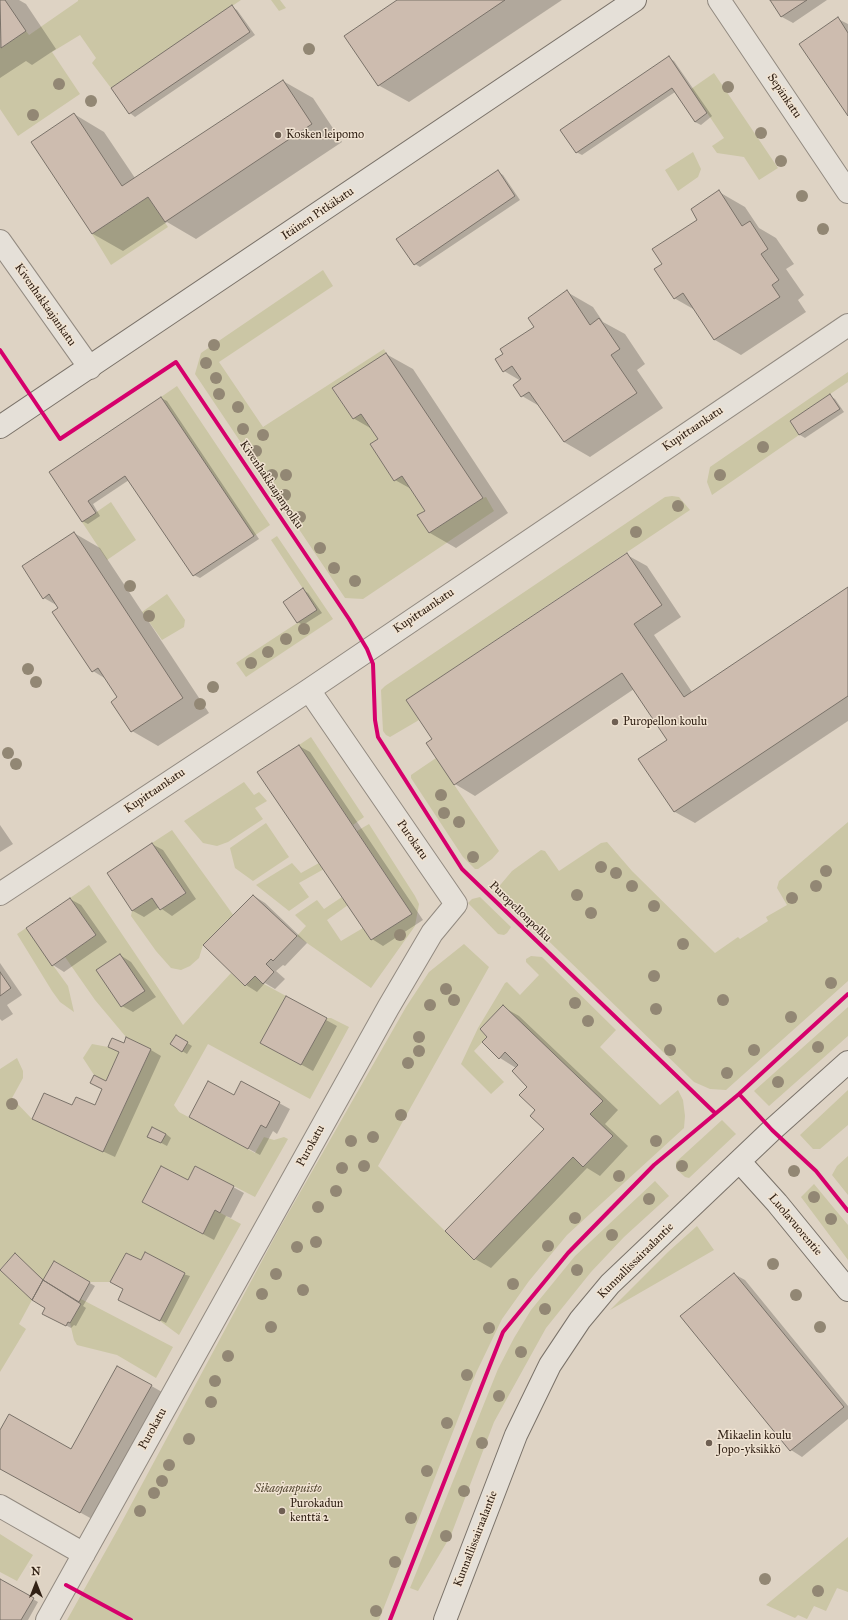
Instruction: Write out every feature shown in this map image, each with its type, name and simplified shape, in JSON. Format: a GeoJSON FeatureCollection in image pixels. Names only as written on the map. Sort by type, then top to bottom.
{"type":"FeatureCollection","features":[{"type":"Feature","properties":{"kind":"street","name":"Itäinen Pitkäkatu"},"geometry":{"type":"LineString","coordinates":[[0,427],[90,368],[635,0]]}},
{"type":"Feature","properties":{"kind":"street","name":"Sepänkatu"},"geometry":{"type":"LineString","coordinates":[[719,0],[848,192]]}},
{"type":"Feature","properties":{"kind":"street","name":"Kivenhakkaajankatu"},"geometry":{"type":"LineString","coordinates":[[0,241],[90,368]]}},
{"type":"Feature","properties":{"kind":"street","name":"Kupittaankatu"},"geometry":{"type":"LineString","coordinates":[[0,894],[309,690],[848,325]]}},
{"type":"Feature","properties":{"kind":"street","name":"Purokatu"},"geometry":{"type":"LineString","coordinates":[[47,1620],[388,1008],[432,933],[456,904],[309,690]]}},
{"type":"Feature","properties":{"kind":"street","name":"Kunnallissairaalantie"},"geometry":{"type":"LineString","coordinates":[[445,1620],[516,1435],[550,1364],[580,1320],[610,1284],[772,1130],[848,1062]]}},
{"type":"Feature","properties":{"kind":"street","name":"Luolavuorentie"},"geometry":{"type":"LineString","coordinates":[[740,1162],[777,1203],[848,1290]]}},
{"type":"Feature","properties":{"kind":"street"},"geometry":{"type":"LineString","coordinates":[[0,1506],[84,1554]]}},
{"type":"Feature","properties":{"kind":"green space"},"geometry":{"type":"Polygon","coordinates":[[[78,0],[241,0],[111,88],[92,63],[96,58],[80,35],[52,52],[80,94],[18,136],[0,109],[0,46],[1,48],[26,31],[29,35],[78,0]]]}},
{"type":"Feature","properties":{"kind":"green space"},"geometry":{"type":"Polygon","coordinates":[[[271,0],[280,0],[286,8],[279,11],[271,0]]]}},
{"type":"Feature","properties":{"kind":"green space"},"geometry":{"type":"Polygon","coordinates":[[[714,73],[778,168],[759,180],[744,157],[717,153],[712,146],[724,138],[691,89],[714,73]]]}},
{"type":"Feature","properties":{"kind":"green space"},"geometry":{"type":"Polygon","coordinates":[[[693,152],[701,169],[698,177],[678,191],[665,170],[693,152]]]}},
{"type":"Feature","properties":{"kind":"green space"},"geometry":{"type":"Polygon","coordinates":[[[148,197],[168,227],[111,265],[92,234],[148,197]]]}},
{"type":"Feature","properties":{"kind":"green space"},"geometry":{"type":"Polygon","coordinates":[[[323,270],[333,286],[219,362],[263,427],[384,349],[386,353],[332,389],[353,419],[361,414],[378,439],[370,444],[394,481],[402,476],[425,511],[418,516],[429,533],[483,498],[486,497],[494,511],[363,599],[345,598],[195,374],[201,353],[323,270]]]}},
{"type":"Feature","properties":{"kind":"green space"},"geometry":{"type":"Polygon","coordinates":[[[848,372],[848,382],[790,421],[799,435],[712,495],[707,482],[710,467],[848,372]]]}},
{"type":"Feature","properties":{"kind":"green space"},"geometry":{"type":"Polygon","coordinates":[[[177,386],[270,525],[254,536],[161,397],[177,386]]]}},
{"type":"Feature","properties":{"kind":"green space"},"geometry":{"type":"Polygon","coordinates":[[[665,497],[679,497],[690,510],[406,700],[419,720],[390,737],[386,735],[383,731],[381,690],[385,686],[665,497]]]}},
{"type":"Feature","properties":{"kind":"green space"},"geometry":{"type":"Polygon","coordinates":[[[111,502],[136,540],[107,560],[82,522],[111,502]]]}},
{"type":"Feature","properties":{"kind":"green space"},"geometry":{"type":"Polygon","coordinates":[[[277,536],[333,619],[246,677],[236,663],[317,610],[271,540],[277,536]]]}},
{"type":"Feature","properties":{"kind":"green space"},"geometry":{"type":"Polygon","coordinates":[[[167,594],[185,620],[184,627],[162,640],[142,612],[167,594]]]}},
{"type":"Feature","properties":{"kind":"green space"},"geometry":{"type":"Polygon","coordinates":[[[311,737],[364,817],[353,825],[299,745],[311,737]]]}},
{"type":"Feature","properties":{"kind":"green space"},"geometry":{"type":"Polygon","coordinates":[[[436,758],[499,851],[492,859],[478,869],[475,869],[463,857],[411,778],[411,775],[436,758]]]}},
{"type":"Feature","properties":{"kind":"green space"},"geometry":{"type":"Polygon","coordinates":[[[244,782],[254,795],[259,792],[267,801],[255,808],[263,819],[228,842],[217,846],[203,843],[184,821],[244,782]]]}},
{"type":"Feature","properties":{"kind":"green space"},"geometry":{"type":"Polygon","coordinates":[[[848,822],[848,981],[726,1090],[710,1089],[694,1082],[496,890],[512,871],[541,850],[545,851],[559,871],[601,843],[607,842],[632,871],[715,953],[738,937],[740,939],[768,921],[766,917],[787,905],[777,888],[779,881],[848,822]]]}},
{"type":"Feature","properties":{"kind":"green space"},"geometry":{"type":"Polygon","coordinates":[[[266,823],[289,857],[253,881],[235,868],[230,848],[266,823]]]}},
{"type":"Feature","properties":{"kind":"green space"},"geometry":{"type":"Polygon","coordinates":[[[369,824],[419,904],[415,926],[371,988],[297,936],[306,926],[295,915],[317,900],[324,909],[342,897],[348,905],[327,920],[341,941],[363,928],[371,940],[412,914],[357,831],[369,824]]]}},
{"type":"Feature","properties":{"kind":"green space"},"geometry":{"type":"Polygon","coordinates":[[[172,830],[234,916],[230,920],[228,919],[203,945],[199,958],[190,966],[181,970],[171,968],[156,951],[131,916],[132,911],[152,898],[160,910],[186,893],[152,843],[172,830]]]}},
{"type":"Feature","properties":{"kind":"green space"},"geometry":{"type":"Polygon","coordinates":[[[292,863],[301,873],[319,863],[324,869],[299,883],[309,897],[289,911],[256,885],[292,863]]]}},
{"type":"Feature","properties":{"kind":"green space"},"geometry":{"type":"Polygon","coordinates":[[[89,885],[183,1025],[231,973],[245,986],[255,976],[264,984],[286,996],[260,1043],[301,1065],[327,1018],[331,1018],[349,1027],[310,1099],[208,1044],[174,1105],[179,1112],[255,1153],[264,1137],[274,1140],[284,1137],[288,1139],[255,1197],[195,1166],[188,1180],[161,1166],[142,1202],[202,1234],[215,1210],[241,1224],[179,1335],[160,1321],[185,1273],[145,1252],[141,1260],[126,1253],[110,1282],[90,1282],[54,1261],[43,1280],[15,1253],[0,1269],[0,1069],[17,1058],[23,1071],[23,1078],[12,1098],[32,1119],[103,1152],[151,1049],[126,1037],[95,1000],[65,957],[96,935],[70,898],[89,885]]]}},
{"type":"Feature","properties":{"kind":"green space"},"geometry":{"type":"Polygon","coordinates":[[[480,897],[511,927],[507,933],[504,935],[498,934],[468,903],[472,899],[480,897]]]}},
{"type":"Feature","properties":{"kind":"green space"},"geometry":{"type":"Polygon","coordinates":[[[26,928],[68,986],[74,1012],[60,1002],[17,934],[26,928]]]}},
{"type":"Feature","properties":{"kind":"green space","name":"Sikaojanpuisto"},"geometry":{"type":"Polygon","coordinates":[[[464,944],[489,967],[378,1166],[474,1259],[573,1157],[583,1167],[613,1137],[590,1114],[602,1100],[503,1006],[480,1029],[487,1037],[474,1051],[504,1082],[491,1094],[461,1064],[478,1028],[505,983],[507,982],[520,995],[539,975],[526,962],[526,959],[531,956],[542,957],[616,1030],[600,1047],[660,1105],[678,1090],[683,1100],[685,1116],[684,1128],[567,1235],[529,1281],[502,1319],[476,1373],[379,1620],[67,1620],[118,1529],[278,1231],[406,1007],[429,972],[464,944]]]}},
{"type":"Feature","properties":{"kind":"green space"},"geometry":{"type":"Polygon","coordinates":[[[848,1007],[848,1036],[769,1106],[754,1091],[848,1007]]]}},
{"type":"Feature","properties":{"kind":"green space"},"geometry":{"type":"Polygon","coordinates":[[[92,1044],[108,1047],[119,1052],[106,1081],[94,1075],[83,1058],[92,1044]]]}},
{"type":"Feature","properties":{"kind":"green space"},"geometry":{"type":"Polygon","coordinates":[[[848,1090],[848,1125],[820,1149],[813,1149],[800,1135],[848,1090]]]}},
{"type":"Feature","properties":{"kind":"green space"},"geometry":{"type":"Polygon","coordinates":[[[722,1120],[736,1134],[689,1178],[685,1177],[676,1169],[676,1162],[722,1120]]]}},
{"type":"Feature","properties":{"kind":"green space"},"geometry":{"type":"Polygon","coordinates":[[[848,1156],[848,1195],[832,1175],[837,1166],[848,1156]]]}},
{"type":"Feature","properties":{"kind":"green space"},"geometry":{"type":"Polygon","coordinates":[[[655,1181],[669,1196],[624,1237],[591,1272],[546,1328],[494,1422],[451,1535],[418,1591],[410,1588],[498,1369],[514,1338],[531,1310],[575,1256],[655,1181]]]}},
{"type":"Feature","properties":{"kind":"green space"},"geometry":{"type":"Polygon","coordinates":[[[814,1184],[848,1225],[848,1260],[801,1197],[814,1184]]]}},
{"type":"Feature","properties":{"kind":"green space"},"geometry":{"type":"Polygon","coordinates":[[[697,1226],[714,1250],[610,1310],[668,1252],[697,1226]]]}},
{"type":"Feature","properties":{"kind":"green space"},"geometry":{"type":"Polygon","coordinates":[[[0,1270],[32,1300],[19,1324],[26,1329],[0,1372],[0,1270]]]}},
{"type":"Feature","properties":{"kind":"green space"},"geometry":{"type":"Polygon","coordinates":[[[81,1299],[173,1347],[156,1378],[117,1355],[77,1345],[74,1340],[70,1323],[81,1304],[79,1302],[81,1299]]]}},
{"type":"Feature","properties":{"kind":"green space"},"geometry":{"type":"Polygon","coordinates":[[[0,1534],[33,1555],[17,1581],[0,1572],[0,1534]]]}},
{"type":"Feature","properties":{"kind":"green space"},"geometry":{"type":"Polygon","coordinates":[[[848,1537],[848,1592],[837,1588],[826,1611],[814,1606],[807,1619],[798,1615],[795,1618],[766,1605],[848,1537]]]}},
{"type":"Feature","properties":{"kind":"building"},"geometry":{"type":"Polygon","coordinates":[[[0,0],[5,0],[26,31],[1,48],[0,0]]]}},
{"type":"Feature","properties":{"kind":"building"},"geometry":{"type":"Polygon","coordinates":[[[397,0],[505,0],[378,86],[344,36],[397,0]]]}},
{"type":"Feature","properties":{"kind":"building"},"geometry":{"type":"Polygon","coordinates":[[[770,0],[807,0],[781,17],[770,0]]]}},
{"type":"Feature","properties":{"kind":"building"},"geometry":{"type":"Polygon","coordinates":[[[232,5],[250,32],[129,114],[111,88],[232,5]]]}},
{"type":"Feature","properties":{"kind":"building"},"geometry":{"type":"Polygon","coordinates":[[[838,17],[848,33],[848,116],[799,44],[838,17]]]}},
{"type":"Feature","properties":{"kind":"building"},"geometry":{"type":"Polygon","coordinates":[[[669,56],[707,113],[695,122],[672,88],[576,153],[560,130],[669,56]]]}},
{"type":"Feature","properties":{"kind":"building"},"geometry":{"type":"Polygon","coordinates":[[[283,80],[312,124],[165,222],[148,197],[92,234],[31,142],[74,113],[122,186],[283,80]]]}},
{"type":"Feature","properties":{"kind":"building"},"geometry":{"type":"Polygon","coordinates":[[[498,170],[515,196],[414,265],[396,239],[498,170]]]}},
{"type":"Feature","properties":{"kind":"building"},"geometry":{"type":"Polygon","coordinates":[[[719,190],[742,226],[750,221],[768,249],[761,254],[779,280],[772,285],[780,297],[714,340],[683,293],[674,299],[654,269],[662,264],[652,249],[697,220],[691,209],[719,190]]]}},
{"type":"Feature","properties":{"kind":"building"},"geometry":{"type":"Polygon","coordinates":[[[567,290],[590,325],[599,318],[620,349],[611,355],[637,393],[564,442],[529,392],[521,397],[513,385],[521,379],[512,366],[503,372],[495,359],[503,354],[500,349],[534,327],[528,318],[567,290]]]}},
{"type":"Feature","properties":{"kind":"building"},"geometry":{"type":"Polygon","coordinates":[[[386,353],[483,498],[429,533],[417,515],[425,511],[402,476],[394,481],[370,444],[378,439],[361,414],[353,419],[332,388],[386,353]]]}},
{"type":"Feature","properties":{"kind":"building"},"geometry":{"type":"Polygon","coordinates":[[[830,394],[840,409],[799,435],[790,421],[830,394]]]}},
{"type":"Feature","properties":{"kind":"building"},"geometry":{"type":"Polygon","coordinates":[[[161,397],[254,536],[193,576],[125,476],[88,501],[96,513],[82,522],[49,472],[161,397]]]}},
{"type":"Feature","properties":{"kind":"building"},"geometry":{"type":"Polygon","coordinates":[[[74,532],[183,698],[131,732],[111,702],[117,697],[98,668],[92,672],[52,612],[58,608],[49,594],[43,599],[22,566],[74,532]]]}},
{"type":"Feature","properties":{"kind":"building"},"geometry":{"type":"Polygon","coordinates":[[[627,553],[662,605],[634,624],[684,697],[848,587],[848,696],[674,812],[638,759],[667,740],[622,673],[454,785],[426,743],[432,739],[406,700],[627,553]]]}},
{"type":"Feature","properties":{"kind":"building"},"geometry":{"type":"Polygon","coordinates":[[[303,588],[317,610],[297,623],[283,602],[303,588]]]}},
{"type":"Feature","properties":{"kind":"building"},"geometry":{"type":"Polygon","coordinates":[[[299,745],[412,914],[371,940],[257,772],[299,745]]]}},
{"type":"Feature","properties":{"kind":"building"},"geometry":{"type":"Polygon","coordinates":[[[152,843],[186,893],[160,910],[152,898],[132,911],[107,873],[152,843]]]}},
{"type":"Feature","properties":{"kind":"building"},"geometry":{"type":"Polygon","coordinates":[[[253,895],[297,936],[273,961],[271,959],[266,964],[274,972],[263,984],[255,976],[245,986],[203,945],[253,895]]]}},
{"type":"Feature","properties":{"kind":"building"},"geometry":{"type":"Polygon","coordinates":[[[70,898],[96,935],[52,966],[26,928],[70,898]]]}},
{"type":"Feature","properties":{"kind":"building"},"geometry":{"type":"Polygon","coordinates":[[[120,954],[145,991],[121,1007],[96,970],[120,954]]]}},
{"type":"Feature","properties":{"kind":"building"},"geometry":{"type":"Polygon","coordinates":[[[0,972],[11,988],[0,996],[0,972]]]}},
{"type":"Feature","properties":{"kind":"building"},"geometry":{"type":"Polygon","coordinates":[[[286,996],[327,1018],[301,1065],[260,1043],[286,996]]]}},
{"type":"Feature","properties":{"kind":"building"},"geometry":{"type":"Polygon","coordinates":[[[503,1005],[603,1101],[590,1114],[613,1136],[583,1167],[573,1157],[474,1260],[445,1231],[544,1129],[530,1116],[535,1110],[519,1095],[527,1087],[512,1071],[518,1065],[505,1052],[499,1059],[482,1042],[487,1037],[480,1029],[503,1005]]]}},
{"type":"Feature","properties":{"kind":"building"},"geometry":{"type":"Polygon","coordinates":[[[176,1035],[188,1042],[182,1052],[170,1044],[176,1035]]]}},
{"type":"Feature","properties":{"kind":"building"},"geometry":{"type":"Polygon","coordinates":[[[126,1037],[151,1049],[103,1152],[32,1119],[44,1093],[72,1105],[76,1097],[95,1105],[102,1089],[90,1083],[94,1075],[106,1081],[119,1052],[108,1047],[110,1042],[112,1038],[124,1043],[126,1037]]]}},
{"type":"Feature","properties":{"kind":"building"},"geometry":{"type":"Polygon","coordinates":[[[208,1081],[234,1095],[241,1081],[280,1102],[266,1128],[261,1125],[248,1149],[189,1117],[208,1081]]]}},
{"type":"Feature","properties":{"kind":"building"},"geometry":{"type":"Polygon","coordinates":[[[152,1127],[166,1134],[161,1143],[147,1137],[152,1127]]]}},
{"type":"Feature","properties":{"kind":"building"},"geometry":{"type":"Polygon","coordinates":[[[161,1166],[188,1180],[195,1166],[234,1186],[220,1213],[215,1210],[203,1234],[142,1202],[161,1166]]]}},
{"type":"Feature","properties":{"kind":"building"},"geometry":{"type":"Polygon","coordinates":[[[145,1252],[185,1273],[160,1321],[118,1300],[123,1289],[110,1282],[126,1253],[141,1260],[145,1252]]]}},
{"type":"Feature","properties":{"kind":"building"},"geometry":{"type":"Polygon","coordinates":[[[15,1253],[43,1280],[32,1300],[0,1270],[15,1253]]]}},
{"type":"Feature","properties":{"kind":"building"},"geometry":{"type":"Polygon","coordinates":[[[54,1261],[90,1282],[79,1302],[43,1280],[54,1261]]]}},
{"type":"Feature","properties":{"kind":"building","name":"Mikaelin koulu Jopo-yksikkö"},"geometry":{"type":"Polygon","coordinates":[[[734,1273],[844,1407],[790,1451],[680,1316],[734,1273]]]}},
{"type":"Feature","properties":{"kind":"building"},"geometry":{"type":"Polygon","coordinates":[[[43,1280],[81,1304],[70,1323],[68,1322],[66,1326],[42,1314],[45,1308],[32,1300],[43,1280]]]}},
{"type":"Feature","properties":{"kind":"building"},"geometry":{"type":"Polygon","coordinates":[[[117,1366],[152,1385],[80,1513],[0,1469],[0,1430],[9,1414],[71,1449],[117,1366]]]}},
{"type":"Feature","properties":{"kind":"building"},"geometry":{"type":"Polygon","coordinates":[[[0,1579],[34,1598],[21,1620],[0,1620],[0,1579]]]}},
{"type":"Feature","properties":{"kind":"cycle path","name":"Kivenhakkaajanpolku"},"geometry":{"type":"LineString","coordinates":[[0,350],[60,439],[176,362],[349,619],[367,649],[373,664],[375,720],[378,737],[462,869],[715,1113]]}},
{"type":"Feature","properties":{"kind":"cycle path"},"geometry":{"type":"LineString","coordinates":[[390,1620],[503,1332],[568,1253],[654,1165],[739,1094],[848,994]]}},
{"type":"Feature","properties":{"kind":"cycle path"},"geometry":{"type":"LineString","coordinates":[[739,1094],[772,1130],[816,1171],[848,1211]]}},
{"type":"Feature","properties":{"kind":"cycle path"},"geometry":{"type":"LineString","coordinates":[[66,1585],[131,1620]]}},
{"type":"Feature","properties":{"kind":"place","name":"Kosken leipomo"},"geometry":{"type":"Point","coordinates":[278,135]}},
{"type":"Feature","properties":{"kind":"place","name":"Puropellon koulu"},"geometry":{"type":"Point","coordinates":[615,722]}},
{"type":"Feature","properties":{"kind":"place","name":"Mikaelin koulu Jopo-yksikkö"},"geometry":{"type":"Point","coordinates":[709,1443]}},
{"type":"Feature","properties":{"kind":"place","name":"Purokadun kenttä 2"},"geometry":{"type":"Point","coordinates":[282,1511]}}]}
